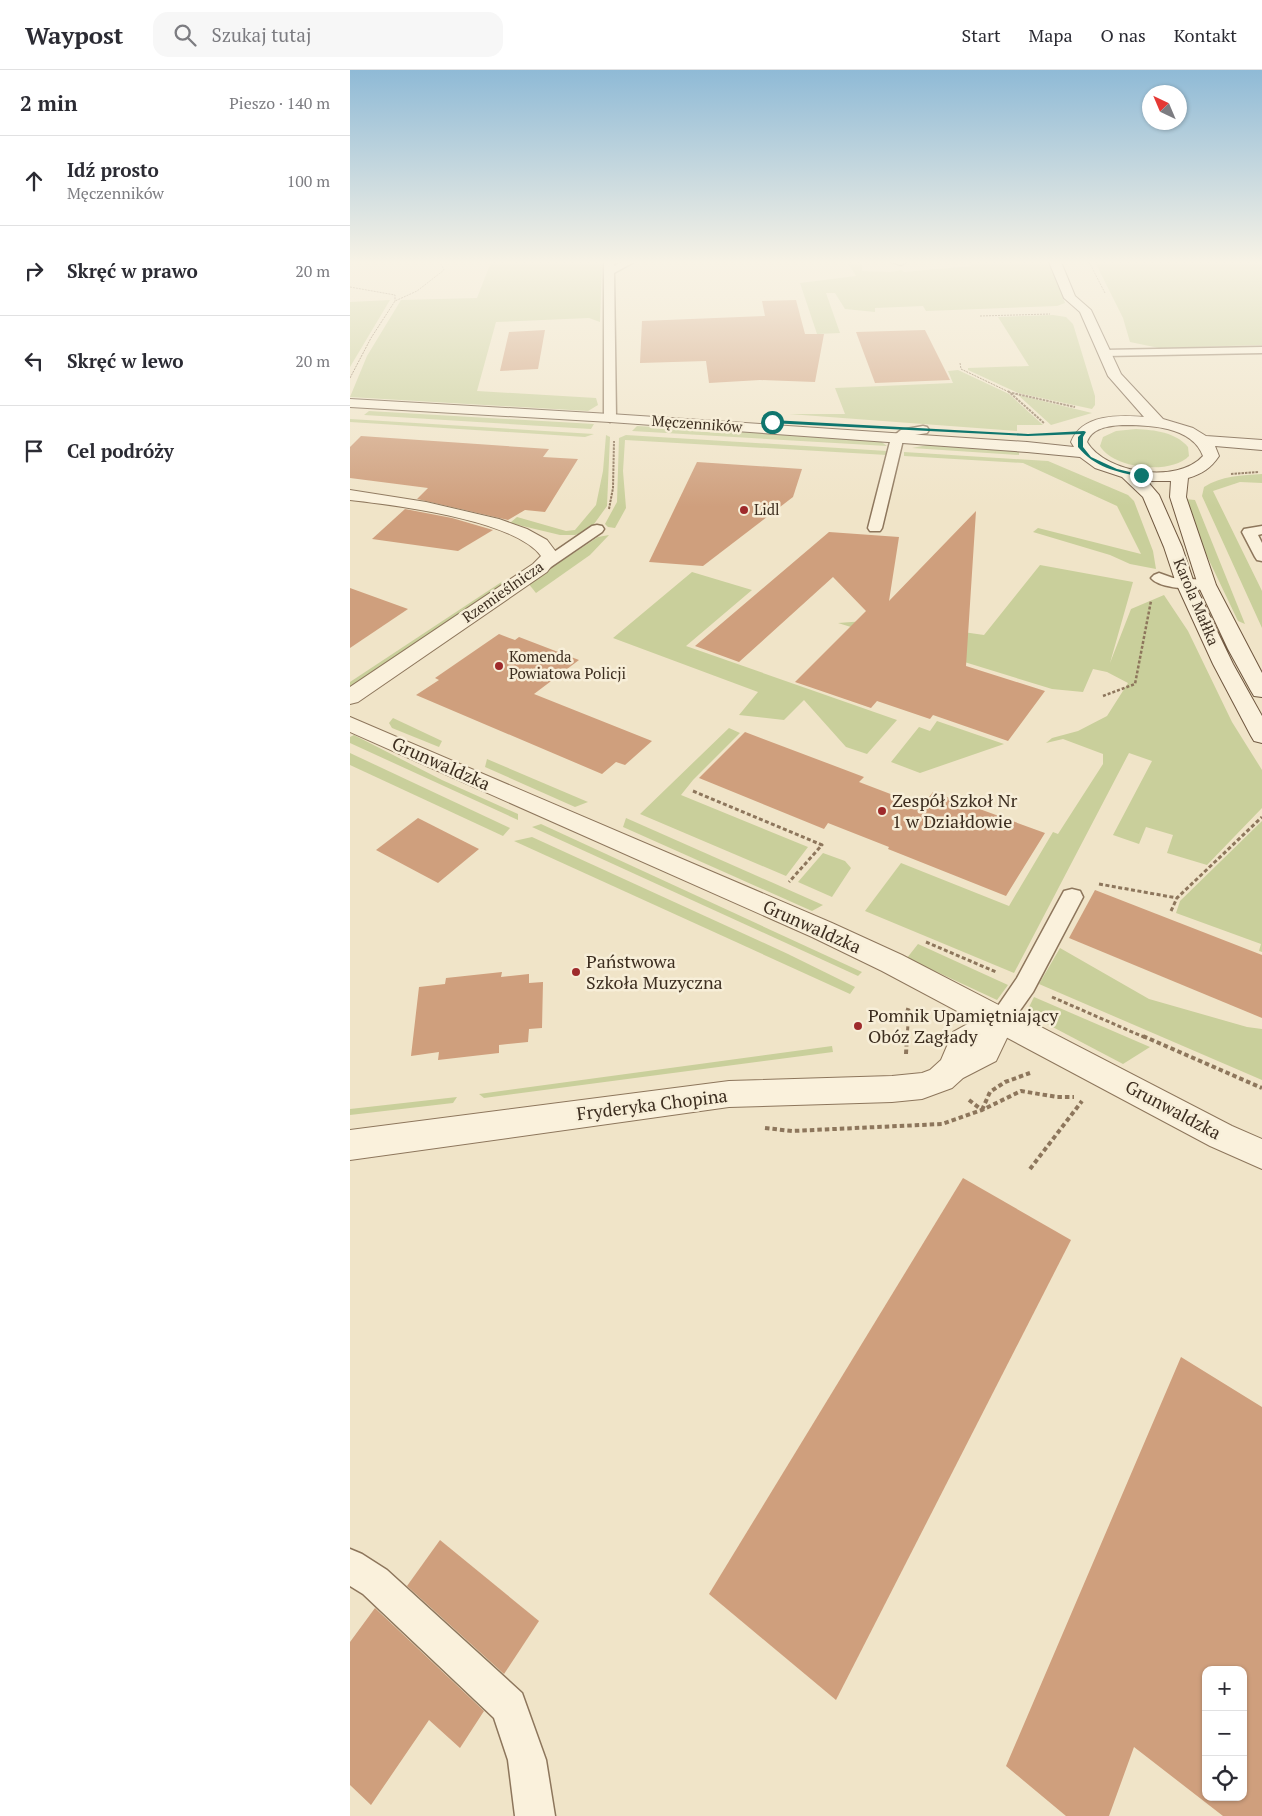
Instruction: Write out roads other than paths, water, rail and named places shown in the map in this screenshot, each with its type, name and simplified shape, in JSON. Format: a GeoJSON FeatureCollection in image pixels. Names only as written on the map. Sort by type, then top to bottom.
{"type":"FeatureCollection","features":[{"type":"Feature","properties":{"kind":"main road"},"geometry":{"type":"LineString","coordinates":[[1102,343],[1115,376],[1158,423]]}},
{"type":"Feature","properties":{"kind":"main road"},"geometry":{"type":"LineString","coordinates":[[1113,393],[1115,376]]}},
{"type":"Feature","properties":{"kind":"main road","name":"Męczenników"},"geometry":{"type":"LineString","coordinates":[[350,403],[610,418],[1084,453]]}},
{"type":"Feature","properties":{"kind":"main road"},"geometry":{"type":"LineString","coordinates":[[1066,434],[1084,432],[1112,415],[1158,423],[1183,429],[1202,440],[1210,450],[1209,461]]}},
{"type":"Feature","properties":{"kind":"main road","name":"Męczenników"},"geometry":{"type":"LineString","coordinates":[[610,418],[772,422],[923,430],[1048,431]]}},
{"type":"Feature","properties":{"kind":"main road"},"geometry":{"type":"LineString","coordinates":[[1084,432],[1079,442],[1084,453],[1096,462],[1127,473],[1155,476],[1181,475],[1199,470],[1209,461],[1227,460]]}},
{"type":"Feature","properties":{"kind":"main road"},"geometry":{"type":"LineString","coordinates":[[1202,440],[1262,445]]}},
{"type":"Feature","properties":{"kind":"main road","name":"Karola Małłka"},"geometry":{"type":"LineString","coordinates":[[1127,473],[1141,484],[1150,495],[1173,547],[1186,584],[1223,664],[1262,736]]}},
{"type":"Feature","properties":{"kind":"main road","name":"Karola Małłka"},"geometry":{"type":"LineString","coordinates":[[1181,475],[1178,484],[1178,497],[1207,585],[1238,649],[1262,691]]}},
{"type":"Feature","properties":{"kind":"main road","name":"Rzemieślnicza"},"geometry":{"type":"LineString","coordinates":[[350,495],[423,505],[503,526],[542,542],[549,550],[550,556],[540,568],[350,697]]}},
{"type":"Feature","properties":{"kind":"main road","name":"Grunwaldzka"},"geometry":{"type":"LineString","coordinates":[[350,724],[822,930],[892,963],[1221,1136],[1262,1154]]}},
{"type":"Feature","properties":{"kind":"main road","name":"Fryderyka Chopina"},"geometry":{"type":"LineString","coordinates":[[350,1145],[729,1094],[892,1089],[922,1086],[941,1079],[952,1069],[985,1052],[1001,1019]]}},
{"type":"Feature","properties":{"kind":"lane"},"geometry":{"type":"LineString","coordinates":[[610,343],[610,418]]}},
{"type":"Feature","properties":{"kind":"lane"},"geometry":{"type":"LineString","coordinates":[[1105,353],[1262,350]]}},
{"type":"Feature","properties":{"kind":"lane"},"geometry":{"type":"LineString","coordinates":[[875,528],[897,438],[905,433],[923,430]]}},
{"type":"Feature","properties":{"kind":"lane"},"geometry":{"type":"LineString","coordinates":[[540,568],[598,529]]}},
{"type":"Feature","properties":{"kind":"lane"},"geometry":{"type":"LineString","coordinates":[[1262,530],[1249,532],[1262,557]]}},
{"type":"Feature","properties":{"kind":"lane"},"geometry":{"type":"LineString","coordinates":[[542,542],[583,539]]}},
{"type":"Feature","properties":{"kind":"lane"},"geometry":{"type":"LineString","coordinates":[[1160,578],[1186,584],[1207,585]]}},
{"type":"Feature","properties":{"kind":"lane"},"geometry":{"type":"LineString","coordinates":[[1001,1019],[1025,985],[1072,897]]}},
{"type":"Feature","properties":{"kind":"lane"},"geometry":{"type":"LineString","coordinates":[[350,1566],[375,1582],[509,1706],[527,1760],[535,1816]]}},
{"type":"Feature","properties":{"kind":"place","name":"Lidl"},"geometry":{"type":"Point","coordinates":[744,510]}},
{"type":"Feature","properties":{"kind":"place","name":"Komenda Powiatowa Policji"},"geometry":{"type":"Point","coordinates":[499,666]}},
{"type":"Feature","properties":{"kind":"place","name":"Zespół Szkoł Nr 1 w Działdowie"},"geometry":{"type":"Point","coordinates":[882,811]}},
{"type":"Feature","properties":{"kind":"place","name":"Państwowa Szkoła Muzyczna"},"geometry":{"type":"Point","coordinates":[576,972]}},
{"type":"Feature","properties":{"kind":"place","name":"Pomnik Upamiętniający Obóz Zagłady"},"geometry":{"type":"Point","coordinates":[858,1026]}}]}
